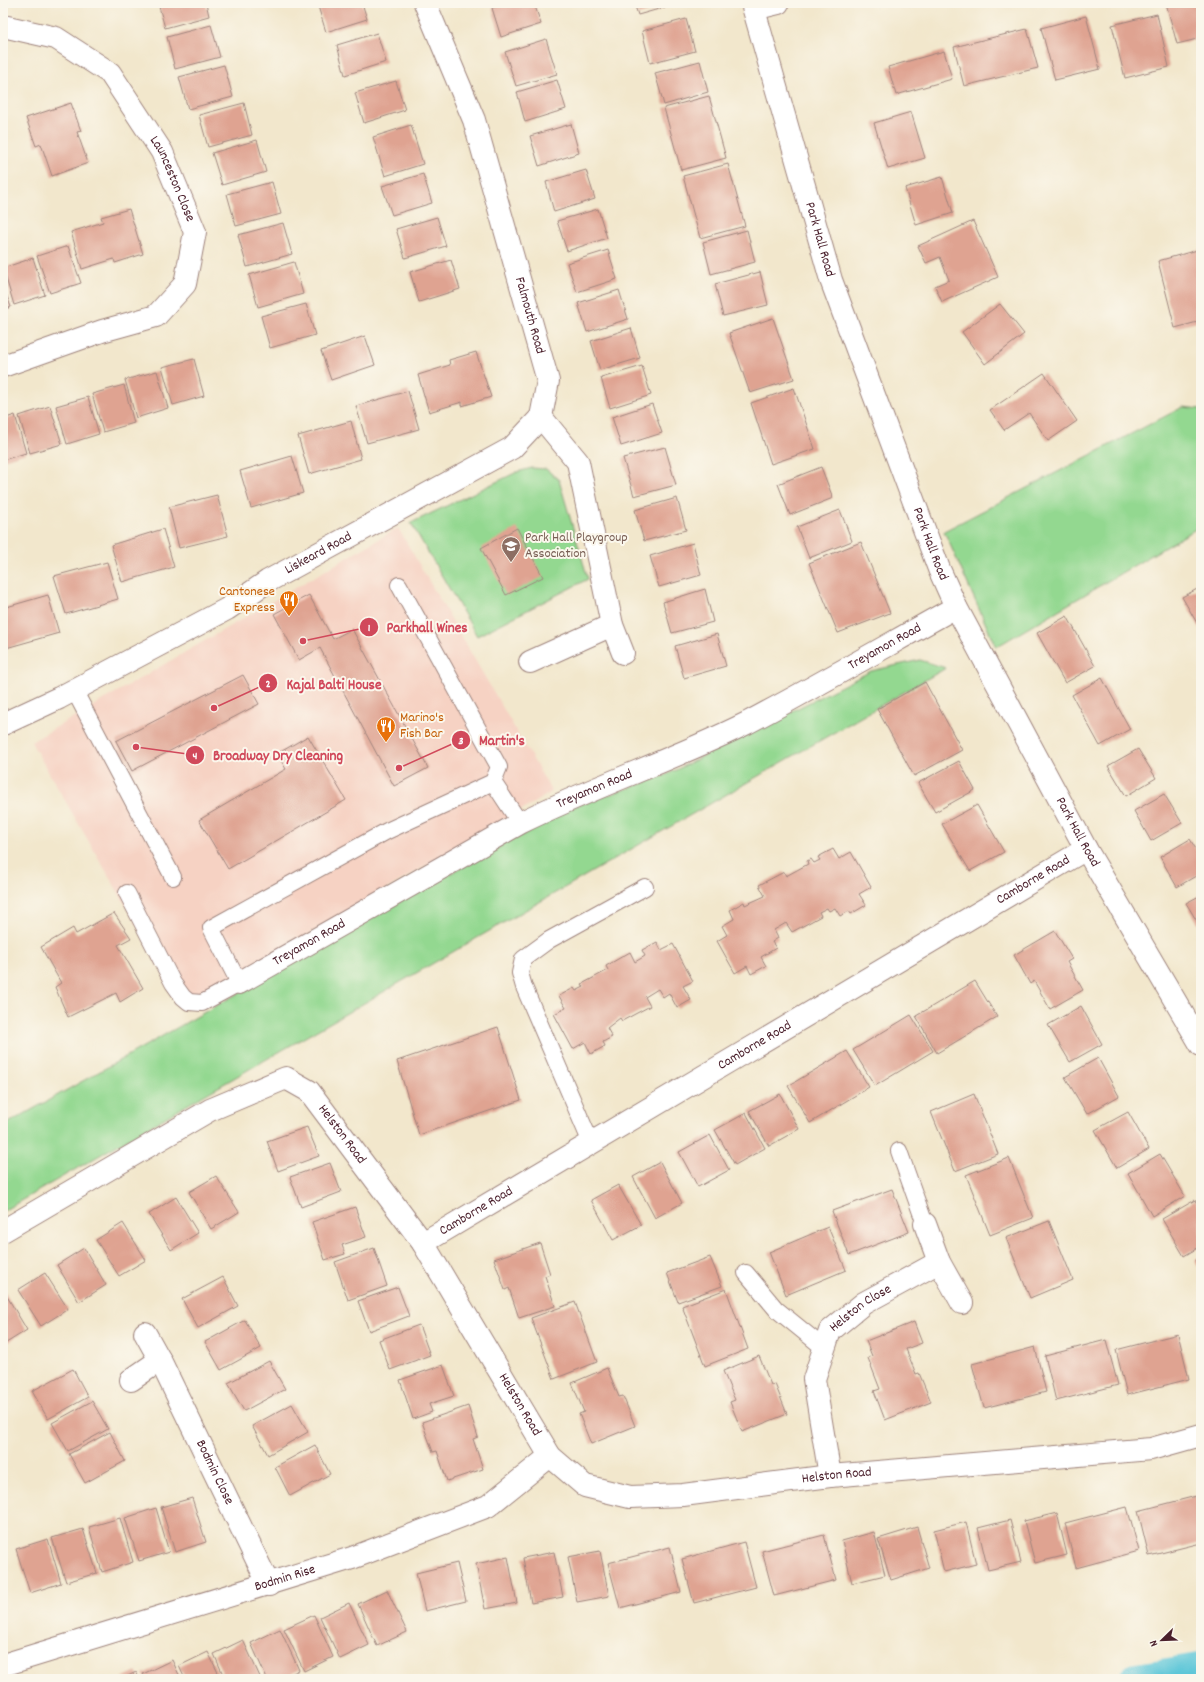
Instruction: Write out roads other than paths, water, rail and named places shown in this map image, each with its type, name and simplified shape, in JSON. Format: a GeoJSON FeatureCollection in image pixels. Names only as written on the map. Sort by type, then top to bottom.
{"type":"FeatureCollection","features":[{"type":"Feature","properties":{"kind":"street","name":"Falmouth Road"},"geometry":{"type":"LineString","coordinates":[[425,3],[474,120],[546,373],[548,381],[541,417]]}},
{"type":"Feature","properties":{"kind":"street"},"geometry":{"type":"LineString","coordinates":[[753,6],[778,3]]}},
{"type":"Feature","properties":{"kind":"street","name":"Park Hall Road"},"geometry":{"type":"LineString","coordinates":[[753,6],[831,280],[939,568],[956,607],[1086,849],[1201,1045]]}},
{"type":"Feature","properties":{"kind":"street","name":"Launceston Close"},"geometry":{"type":"LineString","coordinates":[[3,26],[56,38],[110,73],[162,152],[195,232],[185,284],[156,316],[102,331],[3,366]]}},
{"type":"Feature","properties":{"kind":"street"},"geometry":{"type":"LineString","coordinates":[[541,417],[578,462],[612,625],[623,653]]}},
{"type":"Feature","properties":{"kind":"street","name":"Liskeard Road"},"geometry":{"type":"LineString","coordinates":[[3,724],[74,690],[227,609],[268,581],[512,448],[541,417]]}},
{"type":"Feature","properties":{"kind":"street","name":"Treyamon Road"},"geometry":{"type":"LineString","coordinates":[[239,983],[520,823],[558,804],[652,766],[746,723],[956,607]]}},
{"type":"Feature","properties":{"kind":"street"},"geometry":{"type":"LineString","coordinates":[[530,662],[612,625]]}},
{"type":"Feature","properties":{"kind":"street","name":"Camborne Road"},"geometry":{"type":"LineString","coordinates":[[423,1243],[1086,849]]}},
{"type":"Feature","properties":{"kind":"street","name":"Helston Road"},"geometry":{"type":"LineString","coordinates":[[3,1230],[210,1110],[286,1078],[309,1091],[423,1243],[550,1456],[585,1486],[630,1496],[683,1495],[830,1476],[1151,1449],[1201,1435]]}},
{"type":"Feature","properties":{"kind":"street"},"geometry":{"type":"LineString","coordinates":[[925,1224],[938,1262],[962,1303]]}},
{"type":"Feature","properties":{"kind":"street","name":"Helston Close"},"geometry":{"type":"LineString","coordinates":[[830,1476],[814,1379],[830,1331],[864,1303],[938,1262]]}},
{"type":"Feature","properties":{"kind":"street","name":"Bodmin Close"},"geometry":{"type":"LineString","coordinates":[[145,1333],[160,1360],[269,1585]]}},
{"type":"Feature","properties":{"kind":"street"},"geometry":{"type":"LineString","coordinates":[[131,1380],[160,1360]]}},
{"type":"Feature","properties":{"kind":"street","name":"Bodmin Rise"},"geometry":{"type":"LineString","coordinates":[[3,1665],[269,1585],[352,1558],[488,1506],[550,1456]]}},
{"type":"Feature","properties":{"kind":"lane"},"geometry":{"type":"LineString","coordinates":[[127,892],[173,983],[183,997],[189,1002],[196,1004],[239,983],[211,928],[387,831],[493,782],[499,767],[399,585]]}},
{"type":"Feature","properties":{"kind":"lane"},"geometry":{"type":"LineString","coordinates":[[74,690],[173,876]]}},
{"type":"Feature","properties":{"kind":"lane"},"geometry":{"type":"LineString","coordinates":[[493,782],[520,823]]}},
{"type":"Feature","properties":{"kind":"lane"},"geometry":{"type":"LineString","coordinates":[[591,1144],[524,987],[520,974],[523,959],[549,940],[645,887]]}},
{"type":"Feature","properties":{"kind":"lane"},"geometry":{"type":"LineString","coordinates":[[899,1151],[925,1224]]}},
{"type":"Feature","properties":{"kind":"lane"},"geometry":{"type":"LineString","coordinates":[[746,1273],[776,1310],[824,1348]]}},
{"type":"Feature","properties":{"kind":"waterway"},"geometry":{"type":"LineString","coordinates":[[1134,1679],[1201,1668]]}},
{"type":"Feature","properties":{"kind":"place","name":"Park Hall Playgroup Association"},"geometry":{"type":"Point","coordinates":[511,563]}},
{"type":"Feature","properties":{"kind":"place","name":"Cantonese Express"},"geometry":{"type":"Point","coordinates":[289,617]}},
{"type":"Feature","properties":{"kind":"place","name":"Parkhall Wines"},"geometry":{"type":"Point","coordinates":[303,641]}},
{"type":"Feature","properties":{"kind":"place","name":"Kajal Balti House"},"geometry":{"type":"Point","coordinates":[214,708]}},
{"type":"Feature","properties":{"kind":"place","name":"Marino's Fish Bar"},"geometry":{"type":"Point","coordinates":[386,743]}},
{"type":"Feature","properties":{"kind":"place","name":"Broadway Dry Cleaning"},"geometry":{"type":"Point","coordinates":[136,747]}},
{"type":"Feature","properties":{"kind":"place","name":"Martin's"},"geometry":{"type":"Point","coordinates":[399,768]}}]}
